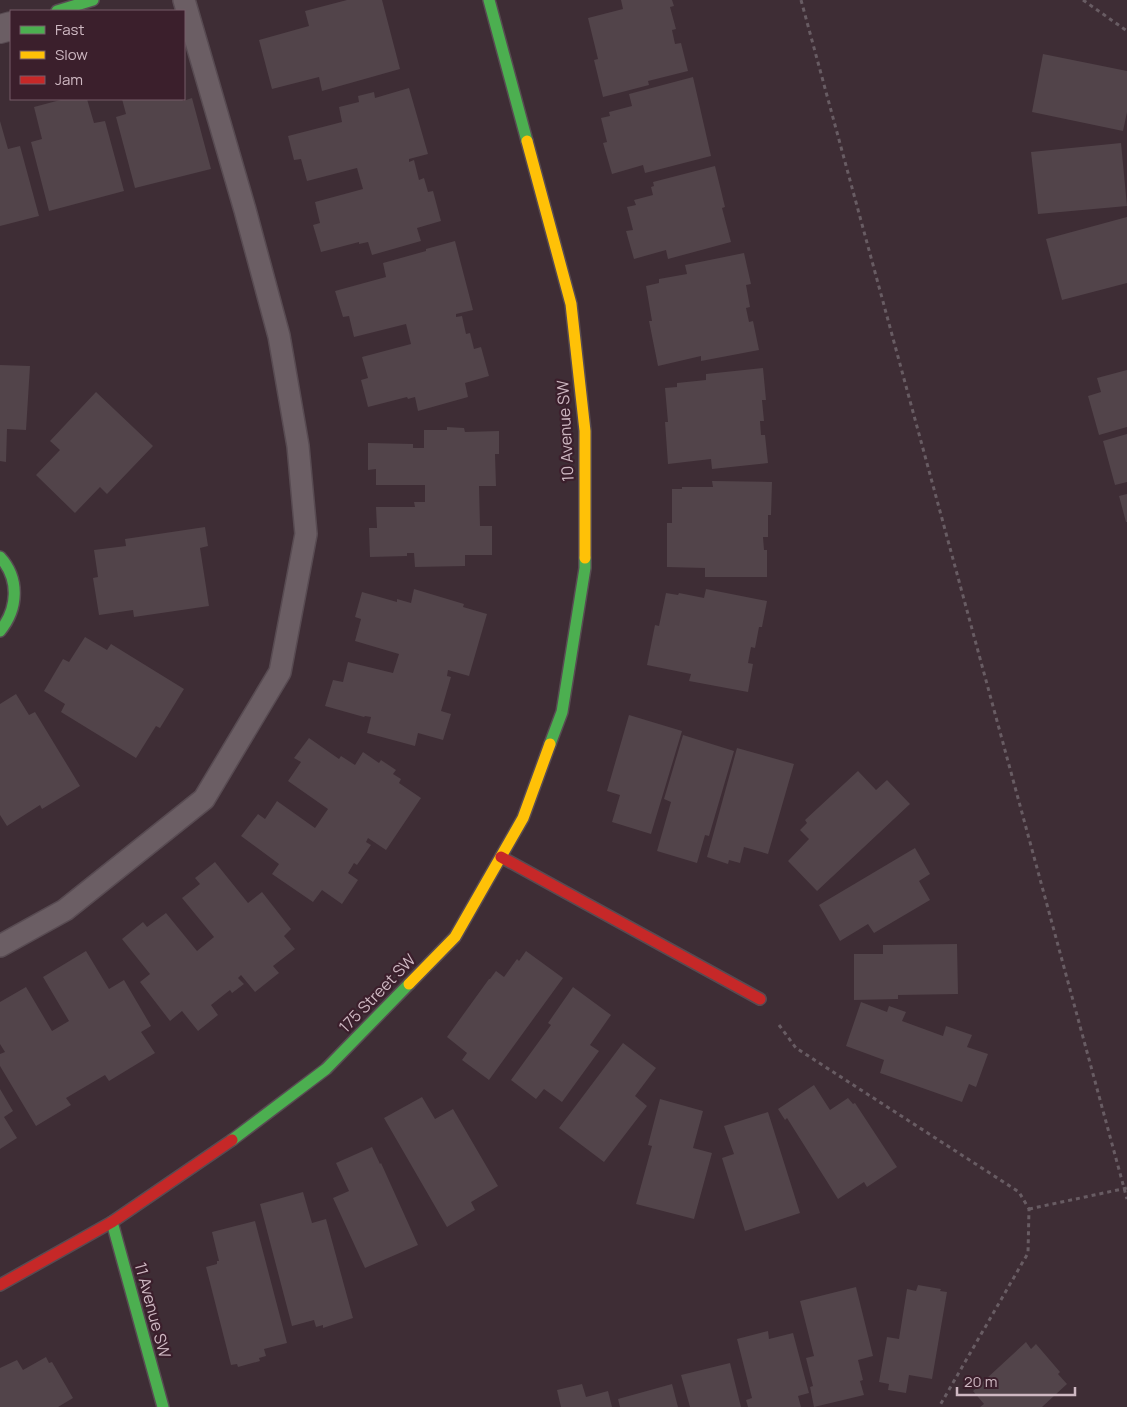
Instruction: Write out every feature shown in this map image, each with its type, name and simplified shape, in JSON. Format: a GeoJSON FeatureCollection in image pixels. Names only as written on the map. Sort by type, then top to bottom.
{"type":"FeatureCollection","features":[{"type":"Feature","properties":{"kind":"street"},"geometry":{"type":"LineString","coordinates":[[60,10],[93,0]]}},
{"type":"Feature","properties":{"kind":"street","name":"10 Avenue SW"},"geometry":{"type":"LineString","coordinates":[[488,0],[571,304],[585,431],[585,568],[562,712],[523,818],[501,857]]}},
{"type":"Feature","properties":{"kind":"street"},"geometry":{"type":"LineString","coordinates":[[0,557],[13,576],[14,606],[0,631]]}},
{"type":"Feature","properties":{"kind":"street"},"geometry":{"type":"LineString","coordinates":[[501,857],[760,999]]}},
{"type":"Feature","properties":{"kind":"street","name":"175 Street SW"},"geometry":{"type":"LineString","coordinates":[[0,1285],[112,1222],[214,1154],[326,1069],[455,937],[501,857]]}},
{"type":"Feature","properties":{"kind":"street","name":"11 Avenue SW"},"geometry":{"type":"LineString","coordinates":[[112,1222],[163,1407]]}},
{"type":"Feature","properties":{"kind":"lane"},"geometry":{"type":"LineString","coordinates":[[0,946],[65,910],[204,799],[280,672],[306,534],[298,446],[279,336],[245,210],[184,0]]}},
{"type":"Feature","properties":{"kind":"path"},"geometry":{"type":"LineString","coordinates":[[801,0],[1126,1189],[1127,1199]]}},
{"type":"Feature","properties":{"kind":"path"},"geometry":{"type":"LineString","coordinates":[[1083,0],[1127,31]]}},
{"type":"Feature","properties":{"kind":"path"},"geometry":{"type":"LineString","coordinates":[[760,999],[796,1048],[1019,1192],[1028,1209],[1028,1253],[939,1407]]}},
{"type":"Feature","properties":{"kind":"path"},"geometry":{"type":"LineString","coordinates":[[1028,1209],[1126,1189]]}},
{"type":"Feature","properties":{"kind":"building"},"geometry":{"type":"Polygon","coordinates":[[[347,0],[382,0],[400,69],[322,91],[319,77],[272,89],[259,40],[309,26],[305,11],[347,0]]]}},
{"type":"Feature","properties":{"kind":"building"},"geometry":{"type":"Polygon","coordinates":[[[621,0],[672,0],[674,6],[670,7],[676,29],[672,30],[675,44],[681,43],[688,71],[648,81],[649,85],[603,97],[594,60],[598,59],[588,18],[623,9],[621,0]]]}},
{"type":"Feature","properties":{"kind":"building"},"geometry":{"type":"Polygon","coordinates":[[[1043,54],[1127,71],[1127,112],[1123,131],[1032,112],[1043,54]]]}},
{"type":"Feature","properties":{"kind":"building"},"geometry":{"type":"Polygon","coordinates":[[[693,77],[711,156],[645,173],[643,165],[612,174],[603,143],[607,142],[601,118],[610,116],[609,112],[632,106],[629,94],[693,77]]]}},
{"type":"Feature","properties":{"kind":"building"},"geometry":{"type":"Polygon","coordinates":[[[409,88],[428,154],[409,159],[409,162],[414,160],[419,180],[424,178],[428,192],[433,191],[441,221],[417,228],[421,241],[372,255],[368,242],[359,244],[359,242],[321,252],[313,225],[320,223],[315,202],[363,189],[357,168],[307,181],[301,159],[294,160],[288,136],[342,122],[339,107],[359,102],[358,96],[374,92],[375,98],[409,88]]]}},
{"type":"Feature","properties":{"kind":"building"},"geometry":{"type":"Polygon","coordinates":[[[192,98],[211,169],[135,188],[116,117],[126,114],[122,100],[183,101],[192,98]]]}},
{"type":"Feature","properties":{"kind":"building"},"geometry":{"type":"Polygon","coordinates":[[[60,100],[87,100],[94,123],[105,121],[124,191],[49,211],[31,142],[42,139],[34,107],[60,100]]]}},
{"type":"Feature","properties":{"kind":"building"},"geometry":{"type":"Polygon","coordinates":[[[0,121],[8,149],[20,146],[39,216],[0,226],[0,121]]]}},
{"type":"Feature","properties":{"kind":"building"},"geometry":{"type":"Polygon","coordinates":[[[1121,143],[1127,206],[1038,214],[1031,152],[1121,143]]]}},
{"type":"Feature","properties":{"kind":"building"},"geometry":{"type":"Polygon","coordinates":[[[715,166],[725,207],[722,208],[731,242],[668,259],[666,250],[634,259],[626,231],[633,230],[627,207],[636,205],[634,200],[653,195],[651,187],[654,186],[653,182],[715,166]]]}},
{"type":"Feature","properties":{"kind":"building"},"geometry":{"type":"Polygon","coordinates":[[[1127,217],[1127,283],[1062,300],[1046,239],[1127,217]]]}},
{"type":"Feature","properties":{"kind":"building"},"geometry":{"type":"Polygon","coordinates":[[[455,241],[473,310],[456,314],[456,317],[462,316],[466,334],[470,333],[474,349],[481,347],[489,376],[465,383],[468,397],[418,411],[415,397],[408,399],[407,397],[368,407],[361,380],[368,378],[362,357],[411,344],[406,324],[354,337],[349,316],[343,317],[335,291],[386,277],[383,263],[455,241]]]}},
{"type":"Feature","properties":{"kind":"building"},"geometry":{"type":"Polygon","coordinates":[[[744,253],[751,284],[746,285],[750,307],[746,308],[749,322],[753,321],[759,350],[701,361],[701,356],[658,366],[649,321],[652,321],[646,286],[659,283],[659,279],[687,274],[685,265],[744,253]]]}},
{"type":"Feature","properties":{"kind":"building"},"geometry":{"type":"Polygon","coordinates":[[[0,365],[30,366],[26,430],[7,429],[6,462],[0,461],[0,365]]]}},
{"type":"Feature","properties":{"kind":"building"},"geometry":{"type":"Polygon","coordinates":[[[763,368],[766,400],[762,400],[764,421],[760,421],[761,435],[765,435],[768,463],[712,469],[711,459],[668,464],[665,422],[668,422],[665,388],[677,387],[677,383],[706,380],[706,374],[763,368]]]}},
{"type":"Feature","properties":{"kind":"building"},"geometry":{"type":"Polygon","coordinates":[[[1127,370],[1127,427],[1099,435],[1088,396],[1101,392],[1097,378],[1127,370]]]}},
{"type":"Feature","properties":{"kind":"building"},"geometry":{"type":"Polygon","coordinates":[[[96,392],[153,446],[107,494],[100,487],[75,513],[36,475],[60,450],[50,441],[96,392]]]}},
{"type":"Feature","properties":{"kind":"building"},"geometry":{"type":"Polygon","coordinates":[[[447,427],[464,428],[465,432],[499,431],[499,454],[495,454],[496,486],[479,486],[480,526],[492,526],[492,555],[465,555],[465,566],[415,567],[414,553],[407,553],[407,556],[370,557],[369,528],[377,528],[376,507],[415,507],[414,502],[425,502],[425,485],[376,485],[376,469],[368,470],[368,443],[413,444],[413,448],[424,448],[424,430],[447,430],[447,427]]]}},
{"type":"Feature","properties":{"kind":"building"},"geometry":{"type":"Polygon","coordinates":[[[1127,434],[1127,482],[1115,485],[1103,441],[1127,434]]]}},
{"type":"Feature","properties":{"kind":"building"},"geometry":{"type":"Polygon","coordinates":[[[712,481],[772,482],[771,515],[768,515],[768,537],[763,537],[764,550],[767,550],[767,577],[705,577],[705,568],[667,567],[667,523],[672,523],[672,489],[682,489],[682,487],[713,487],[712,481]]]}},
{"type":"Feature","properties":{"kind":"building"},"geometry":{"type":"Polygon","coordinates":[[[1127,494],[1127,522],[1126,522],[1119,496],[1127,494]]]}},
{"type":"Feature","properties":{"kind":"building"},"geometry":{"type":"Polygon","coordinates":[[[205,527],[208,546],[200,548],[209,606],[134,617],[133,610],[99,615],[93,578],[98,577],[94,550],[126,546],[125,539],[205,527]]]}},
{"type":"Feature","properties":{"kind":"building"},"geometry":{"type":"Polygon","coordinates":[[[414,589],[464,604],[463,607],[487,614],[469,676],[448,670],[447,676],[451,677],[441,711],[451,714],[443,740],[418,733],[415,746],[367,733],[371,717],[364,717],[325,706],[333,680],[343,682],[348,662],[393,673],[399,654],[355,641],[361,619],[355,617],[362,592],[397,602],[397,599],[411,603],[414,589]]]}},
{"type":"Feature","properties":{"kind":"building"},"geometry":{"type":"Polygon","coordinates":[[[706,589],[767,601],[762,627],[759,627],[755,648],[751,647],[748,663],[753,664],[748,692],[689,681],[691,674],[647,665],[655,625],[659,626],[666,593],[678,595],[679,593],[704,598],[706,589]]]}},
{"type":"Feature","properties":{"kind":"building"},"geometry":{"type":"Polygon","coordinates":[[[85,637],[107,650],[111,644],[184,689],[160,728],[156,726],[136,758],[61,712],[65,704],[44,691],[63,659],[69,662],[85,637]]]}},
{"type":"Feature","properties":{"kind":"building"},"geometry":{"type":"Polygon","coordinates":[[[16,694],[29,715],[35,712],[80,786],[42,809],[40,805],[7,826],[0,815],[0,704],[16,694]]]}},
{"type":"Feature","properties":{"kind":"building"},"geometry":{"type":"Polygon","coordinates":[[[629,715],[682,731],[651,834],[612,822],[620,795],[607,791],[629,715]]]}},
{"type":"Feature","properties":{"kind":"building"},"geometry":{"type":"Polygon","coordinates":[[[683,735],[734,751],[709,836],[705,835],[697,863],[657,851],[671,802],[664,799],[683,735]]]}},
{"type":"Feature","properties":{"kind":"building"},"geometry":{"type":"Polygon","coordinates":[[[309,738],[339,759],[341,756],[355,765],[363,752],[379,763],[381,760],[396,770],[393,774],[401,779],[399,783],[421,798],[386,850],[368,838],[366,842],[371,845],[357,865],[354,863],[348,873],[358,880],[342,904],[322,890],[313,902],[272,874],[279,864],[241,836],[258,814],[265,819],[277,801],[315,828],[328,809],[288,781],[301,762],[294,758],[309,738]]]}},
{"type":"Feature","properties":{"kind":"building"},"geometry":{"type":"Polygon","coordinates":[[[737,748],[794,764],[768,854],[744,847],[740,863],[729,860],[728,864],[707,857],[737,748]]]}},
{"type":"Feature","properties":{"kind":"building"},"geometry":{"type":"Polygon","coordinates":[[[858,771],[876,790],[887,780],[910,804],[817,891],[788,861],[809,839],[800,830],[807,823],[805,820],[858,771]]]}},
{"type":"Feature","properties":{"kind":"building"},"geometry":{"type":"Polygon","coordinates":[[[915,848],[930,874],[919,881],[930,900],[874,933],[868,924],[840,941],[819,905],[915,848]]]}},
{"type":"Feature","properties":{"kind":"building"},"geometry":{"type":"Polygon","coordinates":[[[215,862],[248,903],[262,892],[291,929],[284,936],[295,949],[273,966],[279,973],[255,992],[241,975],[238,978],[244,984],[232,993],[230,990],[211,1005],[218,1015],[198,1031],[182,1011],[170,1021],[140,982],[150,974],[122,939],[143,922],[147,927],[166,913],[197,951],[214,937],[182,898],[200,884],[195,878],[215,862]]]}},
{"type":"Feature","properties":{"kind":"building"},"geometry":{"type":"Polygon","coordinates":[[[957,944],[958,994],[898,995],[898,999],[854,1000],[854,954],[883,954],[883,945],[957,944]]]}},
{"type":"Feature","properties":{"kind":"building"},"geometry":{"type":"Polygon","coordinates":[[[86,951],[109,989],[124,980],[151,1026],[141,1032],[155,1053],[109,1081],[105,1075],[66,1098],[71,1105],[36,1126],[0,1066],[0,1054],[5,1052],[0,1044],[0,1002],[26,987],[52,1031],[69,1021],[43,977],[86,951]]]}},
{"type":"Feature","properties":{"kind":"building"},"geometry":{"type":"Polygon","coordinates":[[[526,951],[563,978],[489,1080],[462,1060],[467,1053],[447,1037],[496,971],[504,977],[517,959],[519,961],[526,951]]]}},
{"type":"Feature","properties":{"kind":"building"},"geometry":{"type":"Polygon","coordinates":[[[573,987],[611,1015],[590,1045],[599,1051],[562,1102],[544,1089],[536,1099],[511,1080],[551,1025],[548,1023],[573,987]]]}},
{"type":"Feature","properties":{"kind":"building"},"geometry":{"type":"Polygon","coordinates":[[[861,1002],[887,1012],[889,1006],[906,1012],[902,1021],[943,1036],[946,1026],[972,1035],[967,1047],[988,1054],[976,1087],[969,1084],[962,1102],[880,1073],[884,1060],[846,1046],[861,1002]]]}},
{"type":"Feature","properties":{"kind":"building"},"geometry":{"type":"Polygon","coordinates":[[[623,1043],[656,1068],[635,1096],[647,1106],[604,1162],[559,1128],[623,1043]]]}},
{"type":"Feature","properties":{"kind":"building"},"geometry":{"type":"Polygon","coordinates":[[[814,1085],[830,1110],[848,1098],[853,1104],[855,1103],[897,1167],[867,1187],[864,1182],[838,1199],[787,1118],[785,1120],[778,1109],[814,1085]]]}},
{"type":"Feature","properties":{"kind":"building"},"geometry":{"type":"Polygon","coordinates":[[[0,1089],[13,1111],[4,1117],[17,1138],[0,1149],[0,1089]]]}},
{"type":"Feature","properties":{"kind":"building"},"geometry":{"type":"Polygon","coordinates":[[[422,1097],[435,1119],[453,1109],[498,1186],[471,1202],[475,1210],[447,1227],[384,1118],[422,1097]]]}},
{"type":"Feature","properties":{"kind":"building"},"geometry":{"type":"Polygon","coordinates":[[[660,1099],[703,1111],[693,1148],[712,1153],[694,1219],[636,1204],[652,1146],[648,1145],[660,1099]]]}},
{"type":"Feature","properties":{"kind":"building"},"geometry":{"type":"Polygon","coordinates":[[[768,1112],[800,1213],[745,1231],[722,1158],[734,1154],[724,1126],[768,1112]]]}},
{"type":"Feature","properties":{"kind":"building"},"geometry":{"type":"Polygon","coordinates":[[[372,1147],[418,1245],[365,1268],[333,1198],[349,1191],[336,1163],[372,1147]]]}},
{"type":"Feature","properties":{"kind":"building"},"geometry":{"type":"Polygon","coordinates":[[[303,1192],[312,1223],[326,1219],[353,1318],[323,1328],[323,1325],[316,1327],[314,1320],[292,1326],[260,1204],[303,1192]]]}},
{"type":"Feature","properties":{"kind":"building"},"geometry":{"type":"Polygon","coordinates":[[[255,1221],[287,1343],[264,1349],[266,1356],[259,1358],[260,1361],[238,1367],[237,1364],[231,1365],[206,1267],[217,1264],[217,1261],[219,1261],[212,1232],[255,1221]]]}},
{"type":"Feature","properties":{"kind":"building"},"geometry":{"type":"Polygon","coordinates":[[[918,1285],[941,1289],[940,1291],[947,1292],[932,1379],[909,1375],[906,1393],[888,1390],[889,1384],[879,1382],[887,1337],[899,1339],[907,1289],[916,1291],[918,1285]]]}},
{"type":"Feature","properties":{"kind":"building"},"geometry":{"type":"Polygon","coordinates":[[[856,1287],[873,1356],[858,1360],[863,1380],[860,1381],[864,1395],[814,1407],[810,1387],[813,1386],[806,1358],[814,1356],[800,1301],[856,1287]]]}},
{"type":"Feature","properties":{"kind":"building"},"geometry":{"type":"Polygon","coordinates":[[[768,1331],[769,1339],[793,1333],[809,1393],[798,1396],[801,1407],[748,1407],[746,1400],[752,1398],[737,1339],[768,1331]]]}},
{"type":"Feature","properties":{"kind":"building"},"geometry":{"type":"Polygon","coordinates":[[[1026,1342],[1031,1349],[1036,1344],[1060,1372],[1058,1374],[1067,1384],[1042,1407],[980,1407],[984,1404],[973,1391],[1026,1342]]]}},
{"type":"Feature","properties":{"kind":"building"},"geometry":{"type":"Polygon","coordinates":[[[46,1357],[49,1363],[52,1362],[73,1398],[58,1407],[0,1407],[0,1368],[17,1360],[23,1370],[46,1357]]]}},
{"type":"Feature","properties":{"kind":"building"},"geometry":{"type":"Polygon","coordinates":[[[730,1363],[741,1407],[690,1407],[681,1375],[730,1363]]]}},
{"type":"Feature","properties":{"kind":"building"},"geometry":{"type":"Polygon","coordinates":[[[582,1384],[586,1397],[608,1391],[612,1407],[561,1407],[557,1390],[582,1384]]]}},
{"type":"Feature","properties":{"kind":"building"},"geometry":{"type":"Polygon","coordinates":[[[672,1384],[678,1407],[620,1407],[618,1399],[672,1384]]]}},
{"type":"Feature","properties":{"kind":"traffic: fast"},"geometry":{"type":"LineString","coordinates":[[60,10],[93,0]]}},
{"type":"Feature","properties":{"kind":"traffic: fast"},"geometry":{"type":"LineString","coordinates":[[489,0],[527,141]]}},
{"type":"Feature","properties":{"kind":"traffic: fast"},"geometry":{"type":"LineString","coordinates":[[0,557],[14,584],[13,604],[6,622],[0,631]]}},
{"type":"Feature","properties":{"kind":"traffic: fast"},"geometry":{"type":"LineString","coordinates":[[550,744],[562,712],[585,558]]}},
{"type":"Feature","properties":{"kind":"traffic: fast"},"geometry":{"type":"LineString","coordinates":[[232,1140],[326,1069],[409,984]]}},
{"type":"Feature","properties":{"kind":"traffic: fast"},"geometry":{"type":"LineString","coordinates":[[112,1222],[163,1407]]}},
{"type":"Feature","properties":{"kind":"traffic: slow"},"geometry":{"type":"LineString","coordinates":[[527,141],[571,304],[585,431],[585,558]]}},
{"type":"Feature","properties":{"kind":"traffic: slow"},"geometry":{"type":"LineString","coordinates":[[409,984],[455,937],[523,818],[550,744]]}},
{"type":"Feature","properties":{"kind":"traffic: jam"},"geometry":{"type":"LineString","coordinates":[[501,857],[760,999]]}},
{"type":"Feature","properties":{"kind":"traffic: jam"},"geometry":{"type":"LineString","coordinates":[[0,1285],[112,1222],[232,1140]]}}]}
